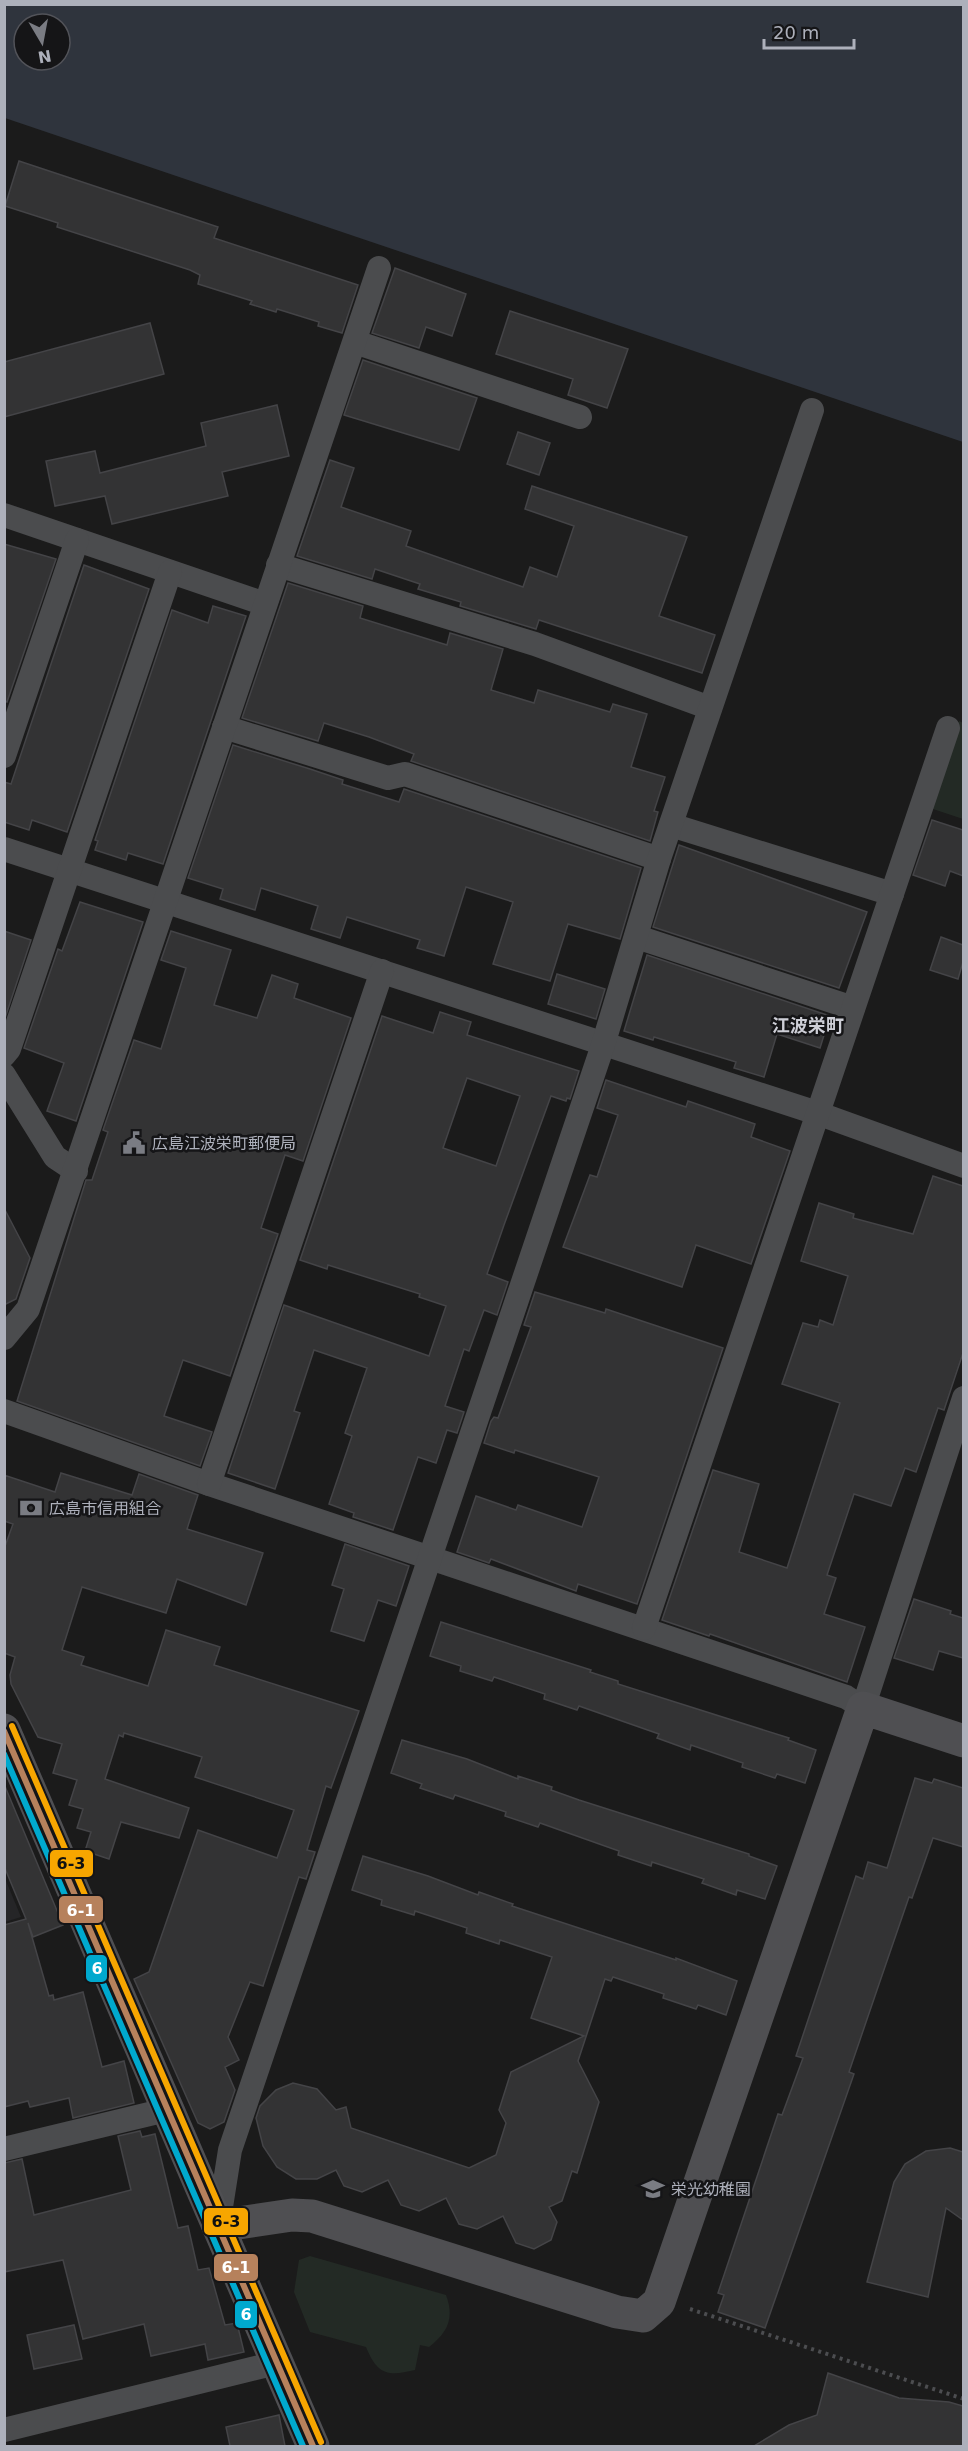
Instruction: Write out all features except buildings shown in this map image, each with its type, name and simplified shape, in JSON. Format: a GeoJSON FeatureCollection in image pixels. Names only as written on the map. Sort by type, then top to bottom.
{"type":"FeatureCollection","features":[{"type":"Feature","properties":{"kind":"street"},"geometry":{"type":"LineString","coordinates":[[4,1338],[28,1309],[379,268]]}},
{"type":"Feature","properties":{"kind":"street"},"geometry":{"type":"LineString","coordinates":[[355,342],[580,417]]}},
{"type":"Feature","properties":{"kind":"street"},"geometry":{"type":"LineString","coordinates":[[218,2226],[230,2150],[603,1045],[659,859],[812,410]]}},
{"type":"Feature","properties":{"kind":"street"},"geometry":{"type":"LineString","coordinates":[[4,516],[265,604]]}},
{"type":"Feature","properties":{"kind":"street"},"geometry":{"type":"LineString","coordinates":[[4,756],[77,540]]}},
{"type":"Feature","properties":{"kind":"street"},"geometry":{"type":"LineString","coordinates":[[279,565],[535,644],[710,708]]}},
{"type":"Feature","properties":{"kind":"street"},"geometry":{"type":"LineString","coordinates":[[4,1055],[9,1049],[170,572]]}},
{"type":"Feature","properties":{"kind":"street"},"geometry":{"type":"LineString","coordinates":[[224,727],[388,778],[405,774],[659,859]]}},
{"type":"Feature","properties":{"kind":"street"},"geometry":{"type":"LineString","coordinates":[[644,1628],[948,728]]}},
{"type":"Feature","properties":{"kind":"street"},"geometry":{"type":"LineString","coordinates":[[671,825],[892,894]]}},
{"type":"Feature","properties":{"kind":"street"},"geometry":{"type":"LineString","coordinates":[[4,849],[817,1113],[963,1166]]}},
{"type":"Feature","properties":{"kind":"street"},"geometry":{"type":"LineString","coordinates":[[637,937],[853,1008]]}},
{"type":"Feature","properties":{"kind":"street"},"geometry":{"type":"LineString","coordinates":[[209,1484],[382,972]]}},
{"type":"Feature","properties":{"kind":"street"},"geometry":{"type":"LineString","coordinates":[[4,1075],[55,1157],[75,1171]]}},
{"type":"Feature","properties":{"kind":"street"},"geometry":{"type":"LineString","coordinates":[[218,2226],[292,2215],[312,2216],[617,2312],[642,2316],[659,2302],[863,1708],[963,1398]]}},
{"type":"Feature","properties":{"kind":"street"},"geometry":{"type":"LineString","coordinates":[[4,1411],[209,1484],[846,1697],[863,1708],[963,1741]]}},
{"type":"Feature","properties":{"kind":"street"},"geometry":{"type":"LineString","coordinates":[[4,1730],[166,2110],[313,2446]]}},
{"type":"Feature","properties":{"kind":"street"},"geometry":{"type":"LineString","coordinates":[[4,2149],[166,2110]]}},
{"type":"Feature","properties":{"kind":"street"},"geometry":{"type":"LineString","coordinates":[[4,2430],[276,2363]]}},
{"type":"Feature","properties":{"kind":"path"},"geometry":{"type":"LineString","coordinates":[[686,2308],[963,2399]]}},
{"type":"Feature","properties":{"kind":"shaded area"},"geometry":{"type":"Polygon","coordinates":[[[5,4],[963,5],[963,442],[5,118],[5,4]]]}},
{"type":"Feature","properties":{"kind":"shaded area"},"geometry":{"type":"Polygon","coordinates":[[[959,721],[963,723],[963,819],[930,808],[959,721]]]}},
{"type":"Feature","properties":{"kind":"shaded area"},"geometry":{"type":"Polygon","coordinates":[[[4,1876],[21,1917],[5,1922],[4,1922],[4,1876]]]}},
{"type":"Feature","properties":{"kind":"shaded area"},"geometry":{"type":"Polygon","coordinates":[[[310,2256],[446,2295],[450,2311],[448,2325],[441,2336],[429,2347],[420,2345],[415,2370],[397,2373],[384,2371],[374,2363],[366,2347],[310,2332],[294,2292],[299,2260],[310,2256]]]}},
{"type":"Feature","properties":{"kind":"transit line","name":"6-3"},"geometry":{"type":"LineString","coordinates":[[12,1726],[321,2442]]}},
{"type":"Feature","properties":{"kind":"transit line","name":"6-1"},"geometry":{"type":"LineString","coordinates":[[4,1731],[313,2446]]}},
{"type":"Feature","properties":{"kind":"transit line","name":"6"},"geometry":{"type":"LineString","coordinates":[[4,1754],[303,2446]]}},
{"type":"Feature","properties":{"kind":"place","name":"広島江波栄町郵便局"},"geometry":{"type":"Point","coordinates":[134,1143]}},
{"type":"Feature","properties":{"kind":"place","name":"広島市信用組合"},"geometry":{"type":"Point","coordinates":[31,1508]}},
{"type":"Feature","properties":{"kind":"place","name":"栄光幼稚園"},"geometry":{"type":"Point","coordinates":[653,2189]}},
{"type":"Feature","properties":{"kind":"district","name":"江波栄町"},"geometry":{"type":"Point","coordinates":[808,1026]}}]}
